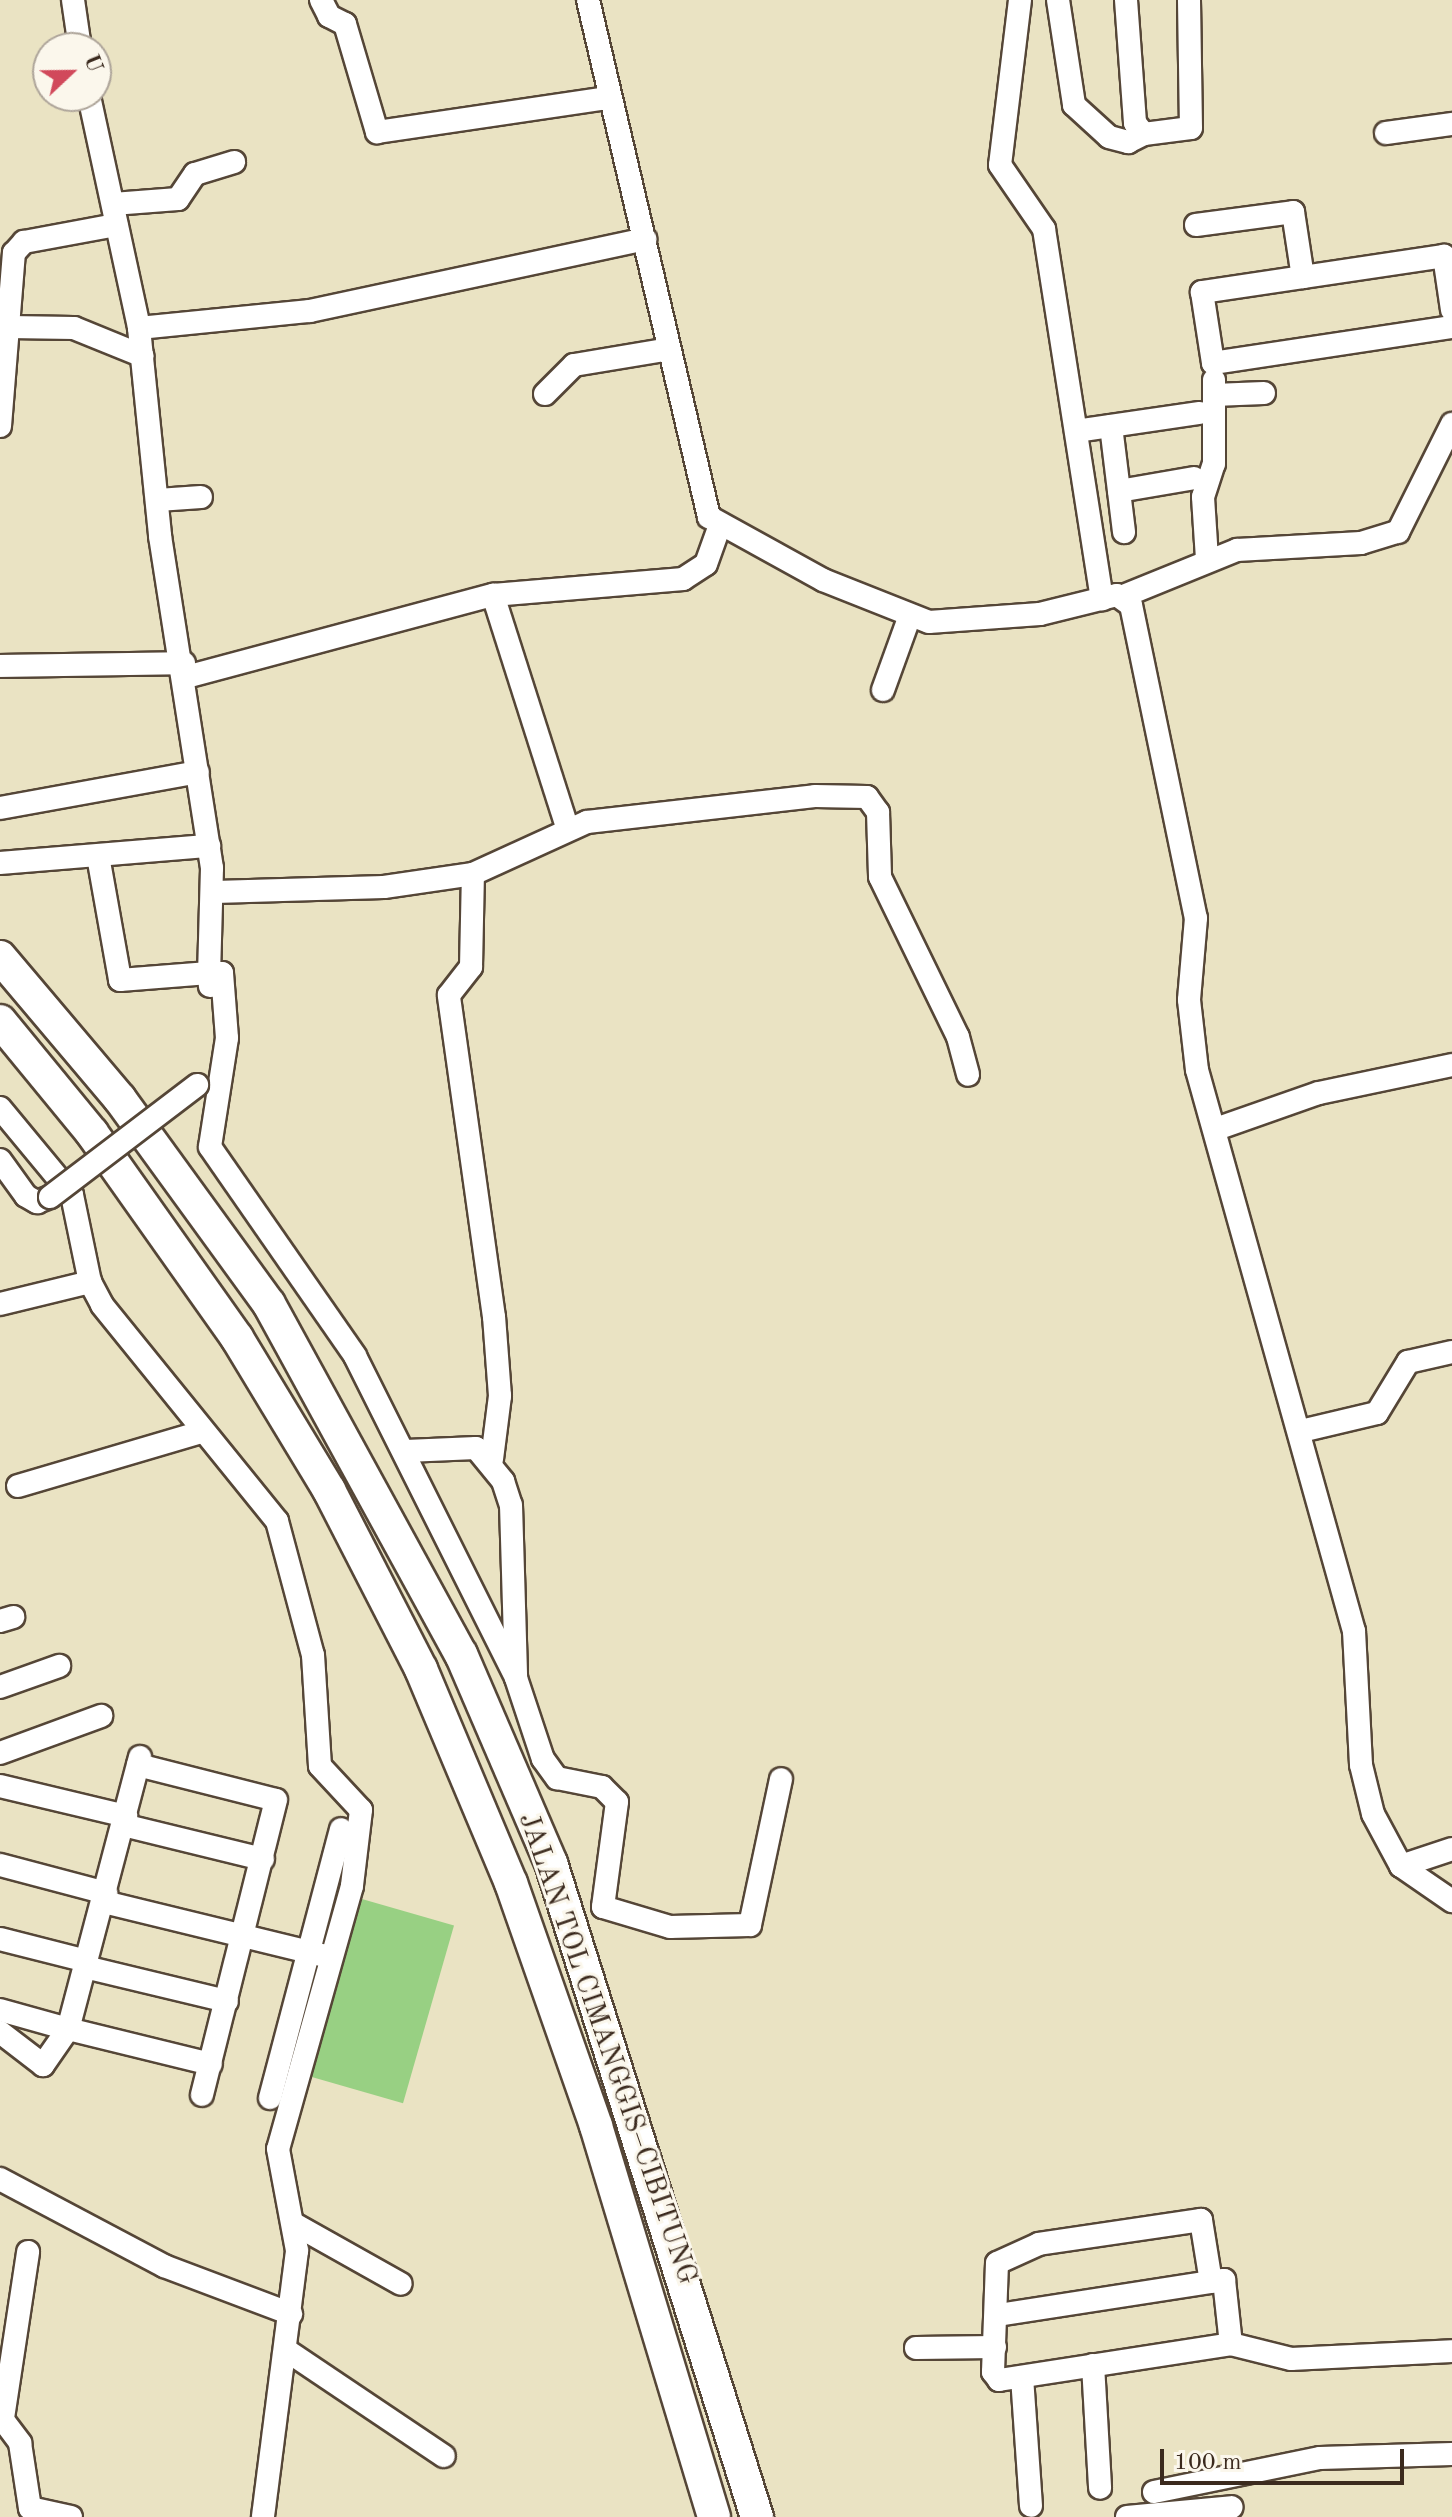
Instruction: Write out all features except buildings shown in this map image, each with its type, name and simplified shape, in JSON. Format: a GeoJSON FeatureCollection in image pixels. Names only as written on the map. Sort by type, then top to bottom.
{"type":"FeatureCollection","features":[{"type":"Feature","properties":{"kind":"highway","name":"JALAN TOL CIMANGGIS–CIBITUNG"},"geometry":{"type":"LineString","coordinates":[[0,957],[120,1099],[269,1304],[461,1654],[551,1863],[757,2517]]}},
{"type":"Feature","properties":{"kind":"highway","name":"JALAN TOL CIMANGGIS–CIBITUNG"},"geometry":{"type":"LineString","coordinates":[[0,1021],[92,1133],[237,1338],[329,1490],[421,1669],[511,1883],[596,2126],[714,2517]]}},
{"type":"Feature","properties":{"kind":"street"},"geometry":{"type":"LineString","coordinates":[[73,0],[78,32]]}},
{"type":"Feature","properties":{"kind":"street"},"geometry":{"type":"LineString","coordinates":[[321,0],[329,16],[345,24],[377,132],[608,98]]}},
{"type":"Feature","properties":{"kind":"street"},"geometry":{"type":"LineString","coordinates":[[588,0],[608,98],[645,239],[665,350],[699,500],[720,525],[909,618],[975,622],[1126,595],[1207,559],[1398,532],[1452,424]]}},
{"type":"Feature","properties":{"kind":"street"},"geometry":{"type":"LineString","coordinates":[[1020,0],[1000,165],[1044,229],[1102,599]]}},
{"type":"Feature","properties":{"kind":"street"},"geometry":{"type":"LineString","coordinates":[[1058,0],[1074,105],[1109,137],[1128,142],[1144,134],[1191,128],[1189,0]]}},
{"type":"Feature","properties":{"kind":"street"},"geometry":{"type":"LineString","coordinates":[[1126,0],[1135,123],[1144,134]]}},
{"type":"Feature","properties":{"kind":"street"},"geometry":{"type":"LineString","coordinates":[[0,1160],[26,1196],[37,1202],[50,1197],[197,1085],[214,1064],[209,973],[215,892],[158,500],[139,328],[92,112]]}},
{"type":"Feature","properties":{"kind":"street"},"geometry":{"type":"LineString","coordinates":[[1386,133],[1452,124]]}},
{"type":"Feature","properties":{"kind":"street"},"geometry":{"type":"LineString","coordinates":[[0,426],[11,267],[24,242],[178,199],[195,174],[234,162]]}},
{"type":"Feature","properties":{"kind":"street"},"geometry":{"type":"LineString","coordinates":[[1196,225],[1293,212],[1303,277]]}},
{"type":"Feature","properties":{"kind":"street"},"geometry":{"type":"LineString","coordinates":[[139,328],[310,311],[645,239]]}},
{"type":"Feature","properties":{"kind":"street"},"geometry":{"type":"LineString","coordinates":[[1451,297],[1444,256],[1202,292],[1213,363],[1452,327]]}},
{"type":"Feature","properties":{"kind":"street"},"geometry":{"type":"LineString","coordinates":[[9,327],[74,328],[143,356]]}},
{"type":"Feature","properties":{"kind":"street"},"geometry":{"type":"LineString","coordinates":[[545,394],[574,365],[665,350]]}},
{"type":"Feature","properties":{"kind":"street"},"geometry":{"type":"LineString","coordinates":[[1207,559],[1203,497],[1214,464],[1214,388],[1264,393]]}},
{"type":"Feature","properties":{"kind":"street"},"geometry":{"type":"LineString","coordinates":[[1076,431],[1200,413]]}},
{"type":"Feature","properties":{"kind":"street"},"geometry":{"type":"LineString","coordinates":[[1111,426],[1124,532]]}},
{"type":"Feature","properties":{"kind":"street"},"geometry":{"type":"LineString","coordinates":[[1119,491],[1194,478]]}},
{"type":"Feature","properties":{"kind":"street"},"geometry":{"type":"LineString","coordinates":[[158,500],[201,497]]}},
{"type":"Feature","properties":{"kind":"street"},"geometry":{"type":"LineString","coordinates":[[0,666],[185,670],[493,595],[615,579],[683,579],[706,564],[720,525]]}},
{"type":"Feature","properties":{"kind":"street"},"geometry":{"type":"LineString","coordinates":[[493,595],[567,827]]}},
{"type":"Feature","properties":{"kind":"street"},"geometry":{"type":"LineString","coordinates":[[1126,595],[1193,902],[1191,1038],[1354,1631],[1361,1765],[1373,1814],[1401,1866],[1452,1901]]}},
{"type":"Feature","properties":{"kind":"street"},"geometry":{"type":"LineString","coordinates":[[883,690],[909,618]]}},
{"type":"Feature","properties":{"kind":"street"},"geometry":{"type":"LineString","coordinates":[[0,808],[198,772]]}},
{"type":"Feature","properties":{"kind":"street"},"geometry":{"type":"LineString","coordinates":[[215,892],[384,887],[473,874],[567,827],[815,796],[867,797],[878,812],[880,877],[958,1037],[968,1075]]}},
{"type":"Feature","properties":{"kind":"street"},"geometry":{"type":"LineString","coordinates":[[0,863],[209,846]]}},
{"type":"Feature","properties":{"kind":"street"},"geometry":{"type":"LineString","coordinates":[[98,856],[120,980],[222,973],[227,1038],[210,1147],[287,1249],[406,1451],[516,1678],[549,1771],[615,1794],[603,1907],[641,1922],[701,1930],[750,1925],[781,1779]]}},
{"type":"Feature","properties":{"kind":"street"},"geometry":{"type":"LineString","coordinates":[[473,874],[471,967],[449,995],[494,1317],[500,1396],[492,1459],[511,1505],[516,1678]]}},
{"type":"Feature","properties":{"kind":"street"},"geometry":{"type":"LineString","coordinates":[[1216,1129],[1319,1093],[1452,1065]]}},
{"type":"Feature","properties":{"kind":"street"},"geometry":{"type":"LineString","coordinates":[[0,1108],[72,1195],[90,1282],[202,1432],[277,1521],[313,1655],[317,1755],[325,1777],[358,1807],[360,1846],[334,1959],[278,2149],[296,2225],[291,2314],[263,2517]]}},
{"type":"Feature","properties":{"kind":"street"},"geometry":{"type":"LineString","coordinates":[[0,1304],[90,1282]]}},
{"type":"Feature","properties":{"kind":"street"},"geometry":{"type":"LineString","coordinates":[[1301,1431],[1377,1413],[1408,1362],[1452,1352]]}},
{"type":"Feature","properties":{"kind":"street"},"geometry":{"type":"LineString","coordinates":[[18,1486],[202,1432]]}},
{"type":"Feature","properties":{"kind":"street"},"geometry":{"type":"LineString","coordinates":[[406,1451],[476,1448],[492,1459]]}},
{"type":"Feature","properties":{"kind":"street"},"geometry":{"type":"LineString","coordinates":[[0,1687],[59,1666]]}},
{"type":"Feature","properties":{"kind":"street"},"geometry":{"type":"LineString","coordinates":[[0,1753],[101,1716]]}},
{"type":"Feature","properties":{"kind":"street"},"geometry":{"type":"LineString","coordinates":[[0,2032],[43,2065],[68,2029],[139,1761],[276,1800],[245,1937],[202,2095]]}},
{"type":"Feature","properties":{"kind":"street"},"geometry":{"type":"LineString","coordinates":[[0,1786],[263,1859]]}},
{"type":"Feature","properties":{"kind":"street"},"geometry":{"type":"LineString","coordinates":[[270,2098],[311,1953],[341,1829]]}},
{"type":"Feature","properties":{"kind":"street"},"geometry":{"type":"LineString","coordinates":[[1401,1866],[1452,1849]]}},
{"type":"Feature","properties":{"kind":"street"},"geometry":{"type":"LineString","coordinates":[[0,1865],[105,1898],[334,1959]]}},
{"type":"Feature","properties":{"kind":"street"},"geometry":{"type":"LineString","coordinates":[[0,1939],[227,2001]]}},
{"type":"Feature","properties":{"kind":"street"},"geometry":{"type":"LineString","coordinates":[[0,2010],[211,2064]]}},
{"type":"Feature","properties":{"kind":"street"},"geometry":{"type":"LineString","coordinates":[[0,2179],[164,2266],[291,2314]]}},
{"type":"Feature","properties":{"kind":"street"},"geometry":{"type":"LineString","coordinates":[[1211,2282],[1201,2220],[1039,2244],[997,2263],[995,2347],[999,2380],[1231,2344],[1291,2359],[1452,2351]]}},
{"type":"Feature","properties":{"kind":"street"},"geometry":{"type":"LineString","coordinates":[[296,2225],[401,2284]]}},
{"type":"Feature","properties":{"kind":"street"},"geometry":{"type":"LineString","coordinates":[[28,2252],[2,2417],[20,2443],[30,2508],[71,2517]]}},
{"type":"Feature","properties":{"kind":"street"},"geometry":{"type":"LineString","coordinates":[[998,2315],[1224,2280],[1231,2344]]}},
{"type":"Feature","properties":{"kind":"street"},"geometry":{"type":"LineString","coordinates":[[916,2348],[995,2347]]}},
{"type":"Feature","properties":{"kind":"street"},"geometry":{"type":"LineString","coordinates":[[286,2350],[444,2456]]}},
{"type":"Feature","properties":{"kind":"street"},"geometry":{"type":"LineString","coordinates":[[1093,2365],[1100,2488]]}},
{"type":"Feature","properties":{"kind":"street"},"geometry":{"type":"LineString","coordinates":[[1022,2377],[1031,2506]]}},
{"type":"Feature","properties":{"kind":"street"},"geometry":{"type":"LineString","coordinates":[[1154,2492],[1320,2458],[1452,2454]]}},
{"type":"Feature","properties":{"kind":"street"},"geometry":{"type":"LineString","coordinates":[[1127,2517],[1232,2504]]}},
{"type":"Feature","properties":{"kind":"green space"},"geometry":{"type":"Polygon","coordinates":[[[355,1897],[454,1925],[403,2103],[304,2075],[355,1897]]]}}]}
